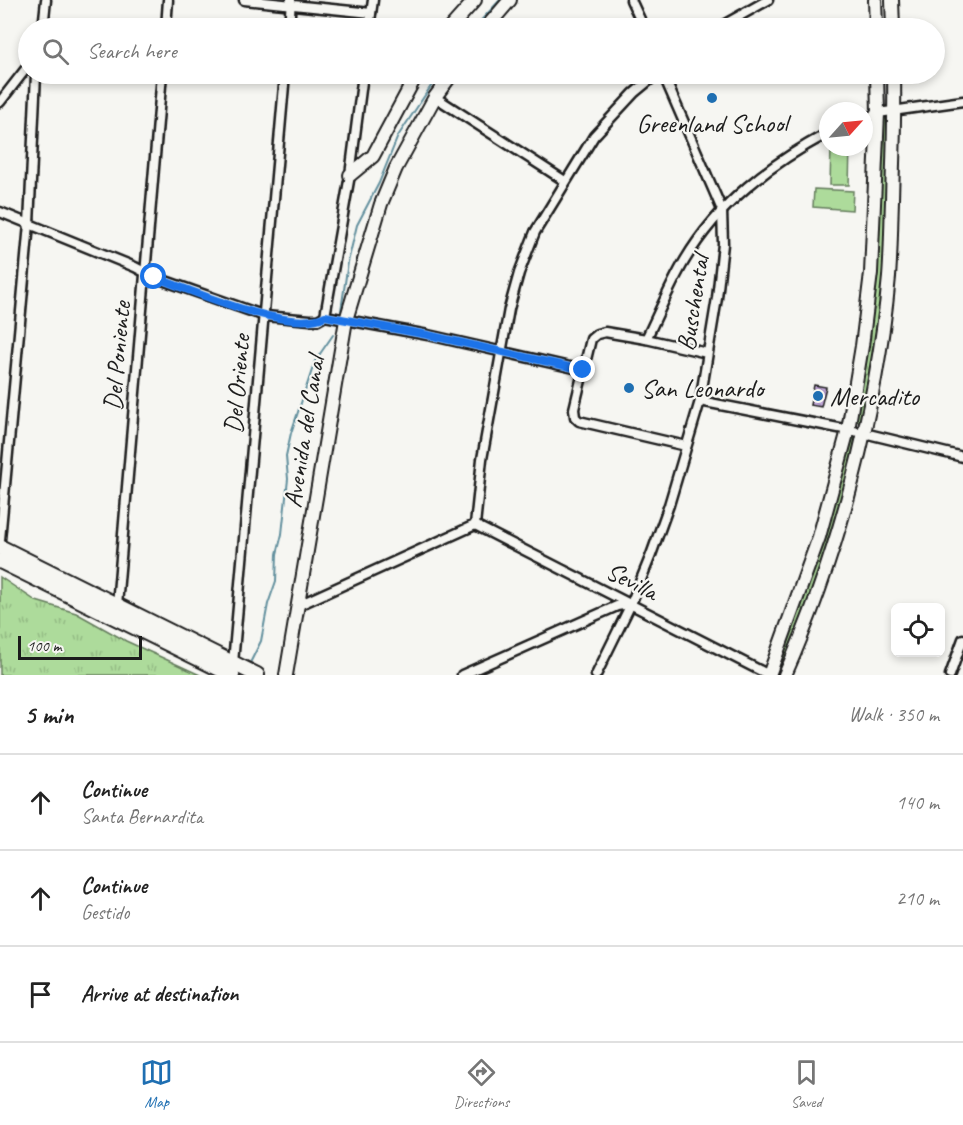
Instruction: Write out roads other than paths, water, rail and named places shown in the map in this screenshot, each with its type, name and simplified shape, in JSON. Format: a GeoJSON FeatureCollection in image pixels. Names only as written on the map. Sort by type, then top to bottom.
{"type":"FeatureCollection","features":[{"type":"Feature","properties":{"kind":"main road"},"geometry":{"type":"LineString","coordinates":[[0,547],[117,605],[232,669]]}},
{"type":"Feature","properties":{"kind":"main road"},"geometry":{"type":"LineString","coordinates":[[0,561],[232,669],[257,675]]}},
{"type":"Feature","properties":{"kind":"street"},"geometry":{"type":"LineString","coordinates":[[44,18],[46,0]]}},
{"type":"Feature","properties":{"kind":"street"},"geometry":{"type":"LineString","coordinates":[[167,18],[168,0]]}},
{"type":"Feature","properties":{"kind":"street"},"geometry":{"type":"LineString","coordinates":[[244,0],[291,3],[371,13]]}},
{"type":"Feature","properties":{"kind":"street"},"geometry":{"type":"LineString","coordinates":[[370,18],[373,0]]}},
{"type":"Feature","properties":{"kind":"street"},"geometry":{"type":"LineString","coordinates":[[459,18],[475,0]]}},
{"type":"Feature","properties":{"kind":"street"},"geometry":{"type":"LineString","coordinates":[[495,18],[510,0]]}},
{"type":"Feature","properties":{"kind":"street"},"geometry":{"type":"LineString","coordinates":[[631,0],[639,18]]}},
{"type":"Feature","properties":{"kind":"street"},"geometry":{"type":"LineString","coordinates":[[736,18],[768,0]]}},
{"type":"Feature","properties":{"kind":"street"},"geometry":{"type":"LineString","coordinates":[[875,0],[876,18]]}},
{"type":"Feature","properties":{"kind":"street"},"geometry":{"type":"LineString","coordinates":[[892,0],[893,18]]}},
{"type":"Feature","properties":{"kind":"street"},"geometry":{"type":"LineString","coordinates":[[290,18],[291,3]]}},
{"type":"Feature","properties":{"kind":"street"},"geometry":{"type":"LineString","coordinates":[[0,102],[18,79]]}},
{"type":"Feature","properties":{"kind":"street"},"geometry":{"type":"LineString","coordinates":[[0,540],[29,224],[36,84]]}},
{"type":"Feature","properties":{"kind":"street","name":"Del Poniente"},"geometry":{"type":"LineString","coordinates":[[117,605],[161,84]]}},
{"type":"Feature","properties":{"kind":"street","name":"Del Oriente"},"geometry":{"type":"LineString","coordinates":[[232,669],[284,84]]}},
{"type":"Feature","properties":{"kind":"street"},"geometry":{"type":"LineString","coordinates":[[325,316],[350,175],[362,84]]}},
{"type":"Feature","properties":{"kind":"street"},"geometry":{"type":"LineString","coordinates":[[350,175],[373,156],[412,84]]}},
{"type":"Feature","properties":{"kind":"street","name":"Avenida del Canal"},"geometry":{"type":"LineString","coordinates":[[286,675],[346,320],[371,236],[396,168],[435,97],[445,84]]}},
{"type":"Feature","properties":{"kind":"street"},"geometry":{"type":"LineString","coordinates":[[299,604],[475,525],[482,459],[509,309],[519,273],[535,232],[594,136],[645,84]]}},
{"type":"Feature","properties":{"kind":"street","name":"Buschental"},"geometry":{"type":"LineString","coordinates":[[596,675],[631,604],[669,505],[700,402],[717,298],[723,244],[722,210],[667,84]]}},
{"type":"Feature","properties":{"kind":"street"},"geometry":{"type":"LineString","coordinates":[[769,675],[819,537],[848,430],[871,273],[877,84]]}},
{"type":"Feature","properties":{"kind":"street"},"geometry":{"type":"LineString","coordinates":[[785,675],[800,640],[833,546],[864,433],[885,314],[889,275],[894,84]]}},
{"type":"Feature","properties":{"kind":"street"},"geometry":{"type":"LineString","coordinates":[[435,97],[565,181]]}},
{"type":"Feature","properties":{"kind":"street"},"geometry":{"type":"LineString","coordinates":[[873,115],[963,100]]}},
{"type":"Feature","properties":{"kind":"street"},"geometry":{"type":"LineString","coordinates":[[646,339],[683,264],[722,210],[750,184],[779,162],[819,139]]}},
{"type":"Feature","properties":{"kind":"street"},"geometry":{"type":"LineString","coordinates":[[0,212],[145,272],[265,316],[310,320],[318,320],[325,316],[583,370]]}},
{"type":"Feature","properties":{"kind":"street"},"geometry":{"type":"LineString","coordinates":[[686,446],[579,421],[575,417],[574,409],[591,339],[597,334],[605,332],[646,339],[707,354]]}},
{"type":"Feature","properties":{"kind":"street"},"geometry":{"type":"LineString","coordinates":[[700,402],[864,433],[963,458]]}},
{"type":"Feature","properties":{"kind":"street","name":"Sevilla"},"geometry":{"type":"LineString","coordinates":[[475,525],[769,675]]}},
{"type":"Feature","properties":{"kind":"street"},"geometry":{"type":"LineString","coordinates":[[462,675],[617,606],[631,604]]}},
{"type":"Feature","properties":{"kind":"street"},"geometry":{"type":"LineString","coordinates":[[950,675],[963,639]]}},
{"type":"Feature","properties":{"kind":"waterway"},"geometry":{"type":"LineString","coordinates":[[483,18],[500,0]]}},
{"type":"Feature","properties":{"kind":"waterway"},"geometry":{"type":"LineString","coordinates":[[341,311],[348,262],[357,225],[379,183],[398,136],[432,84]]}},
{"type":"Feature","properties":{"kind":"waterway"},"geometry":{"type":"LineString","coordinates":[[251,661],[261,641],[268,604],[276,581],[277,554],[282,534],[288,479],[286,456],[291,433],[315,361],[333,335]]}},
{"type":"Feature","properties":{"kind":"place","name":"Greenland School"},"geometry":{"type":"Point","coordinates":[712,98]}},
{"type":"Feature","properties":{"kind":"place","name":"San Leonardo"},"geometry":{"type":"Point","coordinates":[629,388]}},
{"type":"Feature","properties":{"kind":"place","name":"Mercadito"},"geometry":{"type":"Point","coordinates":[818,396]}}]}
